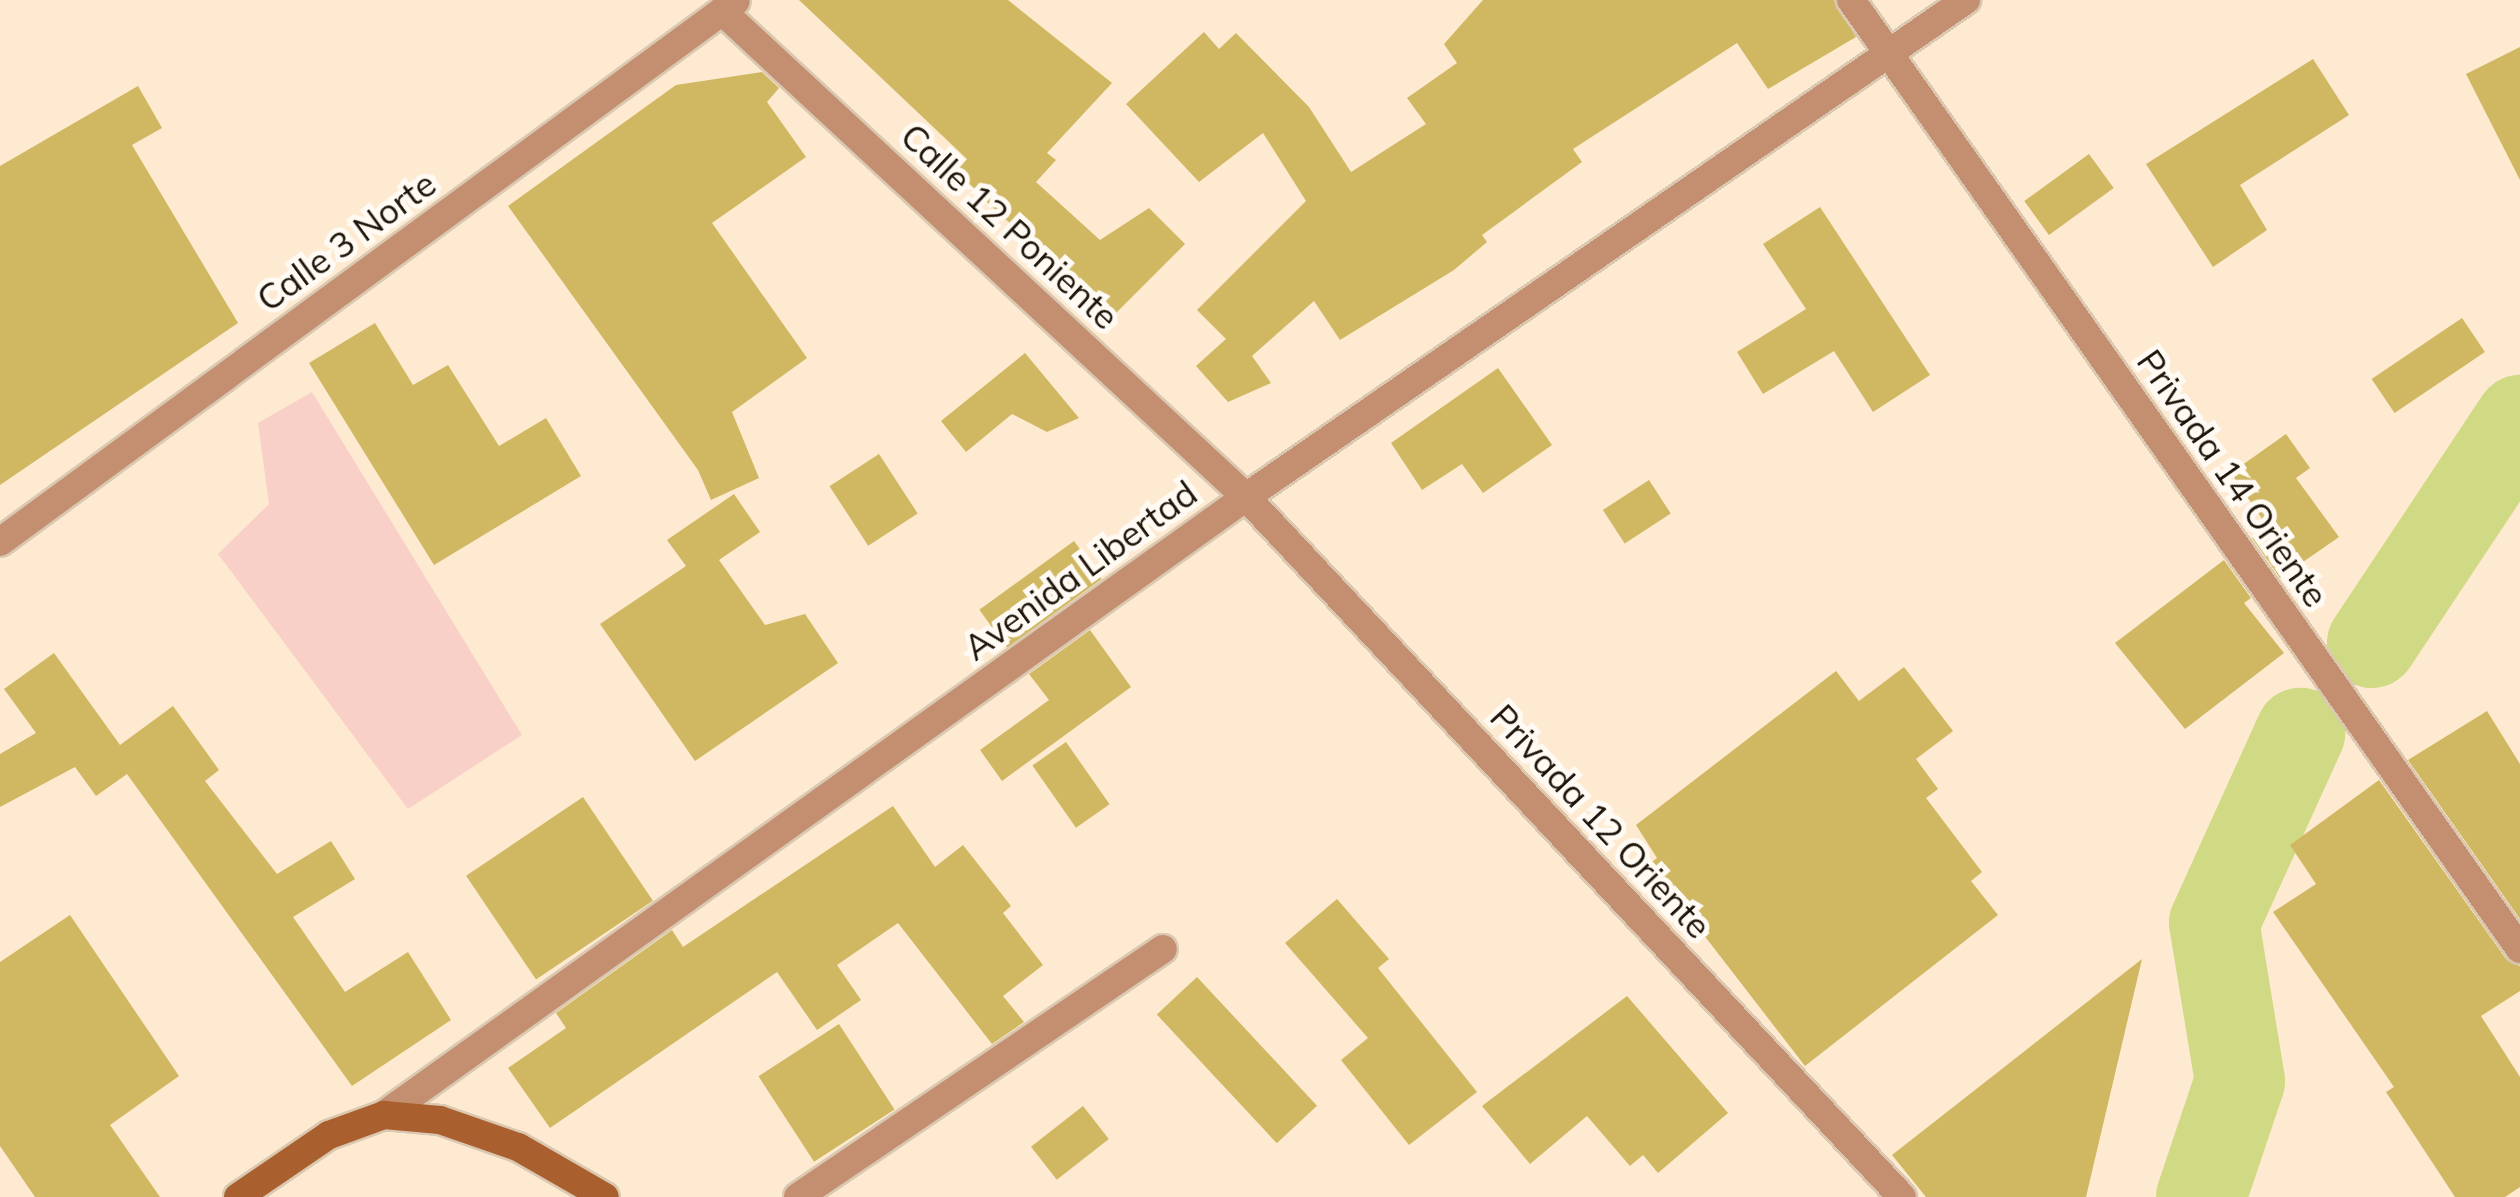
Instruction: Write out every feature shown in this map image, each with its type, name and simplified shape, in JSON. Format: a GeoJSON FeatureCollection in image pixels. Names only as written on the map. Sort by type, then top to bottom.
{"type":"FeatureCollection","features":[{"type":"Feature","properties":{"kind":"main road","name":"Avenida Libertad"},"geometry":{"type":"LineString","coordinates":[[238,1197],[329,1135],[384,1115]]}},
{"type":"Feature","properties":{"kind":"main road"},"geometry":{"type":"LineString","coordinates":[[384,1115],[440,1120],[518,1147],[605,1197]]}},
{"type":"Feature","properties":{"kind":"street","name":"Privada 14 Oriente"},"geometry":{"type":"LineString","coordinates":[[1851,0],[2520,948]]}},
{"type":"Feature","properties":{"kind":"street","name":"Avenida Libertad"},"geometry":{"type":"LineString","coordinates":[[384,1115],[1246,497],[1886,51],[1966,0]]}},
{"type":"Feature","properties":{"kind":"street","name":"Calle 12 Poniente"},"geometry":{"type":"LineString","coordinates":[[730,5],[1246,497]]}},
{"type":"Feature","properties":{"kind":"street","name":"Calle 3 Norte"},"geometry":{"type":"LineString","coordinates":[[0,542],[730,5]]}},
{"type":"Feature","properties":{"kind":"street","name":"Privada 12 Oriente"},"geometry":{"type":"LineString","coordinates":[[1246,497],[1902,1197]]}},
{"type":"Feature","properties":{"kind":"street"},"geometry":{"type":"LineString","coordinates":[[798,1197],[1163,948]]}},
{"type":"Feature","properties":{"kind":"shaded area"},"geometry":{"type":"Polygon","coordinates":[[[312,392],[522,735],[408,809],[218,554],[269,504],[258,423],[312,392]]]}},
{"type":"Feature","properties":{"kind":"building"},"geometry":{"type":"Polygon","coordinates":[[[799,0],[1008,0],[1112,83],[1047,153],[1056,160],[1036,182],[1100,240],[1149,208],[1185,244],[1102,327],[1050,273],[1058,267],[955,173],[967,159],[799,0]]]}},
{"type":"Feature","properties":{"kind":"building"},"geometry":{"type":"Polygon","coordinates":[[[1483,0],[1834,0],[1856,37],[1768,89],[1737,43],[1573,149],[1582,162],[1482,235],[1487,242],[1454,270],[1340,340],[1314,301],[1252,356],[1271,383],[1228,402],[1196,366],[1226,339],[1197,310],[1306,201],[1263,133],[1199,182],[1126,104],[1204,32],[1219,49],[1236,33],[1309,107],[1351,172],[1426,124],[1407,98],[1457,63],[1444,44],[1483,0]]]}},
{"type":"Feature","properties":{"kind":"building"},"geometry":{"type":"Polygon","coordinates":[[[2520,47],[2520,180],[2466,74],[2520,47]]]}},
{"type":"Feature","properties":{"kind":"building"},"geometry":{"type":"Polygon","coordinates":[[[2313,59],[2349,115],[2240,185],[2267,230],[2213,267],[2146,164],[2313,59]]]}},
{"type":"Feature","properties":{"kind":"building"},"geometry":{"type":"Polygon","coordinates":[[[762,72],[779,88],[767,102],[806,157],[712,223],[807,358],[732,412],[759,478],[711,500],[698,470],[508,206],[676,85],[762,72]]]}},
{"type":"Feature","properties":{"kind":"building"},"geometry":{"type":"Polygon","coordinates":[[[138,86],[162,128],[132,145],[238,323],[0,485],[0,166],[138,86]]]}},
{"type":"Feature","properties":{"kind":"building"},"geometry":{"type":"Polygon","coordinates":[[[2089,154],[2114,188],[2049,235],[2024,201],[2089,154]]]}},
{"type":"Feature","properties":{"kind":"building"},"geometry":{"type":"Polygon","coordinates":[[[1820,207],[1930,375],[1873,412],[1834,351],[1763,394],[1737,352],[1806,309],[1763,244],[1820,207]]]}},
{"type":"Feature","properties":{"kind":"building"},"geometry":{"type":"Polygon","coordinates":[[[2462,318],[2485,352],[2395,413],[2372,379],[2462,318]]]}},
{"type":"Feature","properties":{"kind":"building"},"geometry":{"type":"Polygon","coordinates":[[[375,323],[413,385],[448,365],[499,446],[546,418],[581,476],[434,565],[309,363],[375,323]]]}},
{"type":"Feature","properties":{"kind":"building"},"geometry":{"type":"Polygon","coordinates":[[[1025,353],[1079,418],[1047,432],[1012,414],[966,452],[941,421],[1025,353]]]}},
{"type":"Feature","properties":{"kind":"building"},"geometry":{"type":"Polygon","coordinates":[[[1498,368],[1552,445],[1483,493],[1462,464],[1422,490],[1391,443],[1498,368]]]}},
{"type":"Feature","properties":{"kind":"building"},"geometry":{"type":"Polygon","coordinates":[[[2286,434],[2310,468],[2296,478],[2339,537],[2280,578],[2252,538],[2267,526],[2231,473],[2286,434]]]}},
{"type":"Feature","properties":{"kind":"building"},"geometry":{"type":"Polygon","coordinates":[[[879,454],[918,514],[868,546],[830,486],[879,454]]]}},
{"type":"Feature","properties":{"kind":"building"},"geometry":{"type":"Polygon","coordinates":[[[1649,480],[1671,514],[1625,544],[1603,510],[1649,480]]]}},
{"type":"Feature","properties":{"kind":"building"},"geometry":{"type":"Polygon","coordinates":[[[734,494],[760,532],[719,560],[765,625],[805,614],[838,663],[695,761],[600,624],[686,566],[667,540],[734,494]]]}},
{"type":"Feature","properties":{"kind":"building"},"geometry":{"type":"Polygon","coordinates":[[[1074,541],[1102,579],[1007,648],[979,610],[1074,541]]]}},
{"type":"Feature","properties":{"kind":"building"},"geometry":{"type":"Polygon","coordinates":[[[2224,560],[2251,598],[2244,603],[2284,653],[2185,729],[2115,643],[2224,560]]]}},
{"type":"Feature","properties":{"kind":"building"},"geometry":{"type":"Polygon","coordinates":[[[1090,630],[1131,687],[1002,781],[980,750],[1049,700],[1029,674],[1090,630]]]}},
{"type":"Feature","properties":{"kind":"building"},"geometry":{"type":"Polygon","coordinates":[[[54,653],[120,745],[173,706],[219,770],[205,781],[277,874],[331,841],[355,879],[293,917],[345,992],[408,952],[451,1020],[352,1086],[127,774],[96,796],[75,767],[0,807],[0,754],[36,733],[4,689],[54,653]]]}},
{"type":"Feature","properties":{"kind":"building"},"geometry":{"type":"Polygon","coordinates":[[[1904,667],[1953,731],[1916,759],[1938,789],[1926,798],[1982,872],[1971,881],[1998,915],[1805,1066],[1649,864],[1657,858],[1636,825],[1836,671],[1859,701],[1904,667]]]}},
{"type":"Feature","properties":{"kind":"building"},"geometry":{"type":"Polygon","coordinates":[[[2487,711],[2520,764],[2520,919],[2408,760],[2487,711]]]}},
{"type":"Feature","properties":{"kind":"building"},"geometry":{"type":"Polygon","coordinates":[[[1066,742],[1110,804],[1076,828],[1032,766],[1066,742]]]}},
{"type":"Feature","properties":{"kind":"building"},"geometry":{"type":"Polygon","coordinates":[[[2379,780],[2506,959],[2520,966],[2520,991],[2481,1016],[2520,1077],[2520,1187],[2505,1197],[2455,1197],[2386,1092],[2394,1087],[2273,912],[2316,884],[2290,845],[2379,780]]]}},
{"type":"Feature","properties":{"kind":"building"},"geometry":{"type":"Polygon","coordinates":[[[583,797],[653,901],[536,979],[466,876],[583,797]]]}},
{"type":"Feature","properties":{"kind":"building"},"geometry":{"type":"Polygon","coordinates":[[[893,806],[935,867],[963,845],[1011,906],[1003,913],[1043,965],[1003,996],[1024,1022],[992,1044],[898,923],[837,965],[861,1000],[817,1030],[777,972],[550,1128],[508,1068],[566,1028],[556,1013],[672,930],[683,947],[893,806]]]}},
{"type":"Feature","properties":{"kind":"building"},"geometry":{"type":"Polygon","coordinates":[[[1337,899],[1389,959],[1378,968],[1477,1092],[1409,1145],[1341,1060],[1368,1038],[1285,943],[1337,899]]]}},
{"type":"Feature","properties":{"kind":"building"},"geometry":{"type":"Polygon","coordinates":[[[70,915],[179,1076],[110,1125],[160,1197],[35,1197],[0,1146],[0,962],[70,915]]]}},
{"type":"Feature","properties":{"kind":"building"},"geometry":{"type":"Polygon","coordinates":[[[2142,959],[2086,1197],[1926,1197],[1892,1155],[2142,959]]]}},
{"type":"Feature","properties":{"kind":"building"},"geometry":{"type":"Polygon","coordinates":[[[1197,977],[1317,1106],[1277,1143],[1157,1015],[1197,977]]]}},
{"type":"Feature","properties":{"kind":"building"},"geometry":{"type":"Polygon","coordinates":[[[1627,996],[1728,1113],[1658,1173],[1643,1155],[1630,1166],[1587,1116],[1530,1164],[1482,1106],[1627,996]]]}},
{"type":"Feature","properties":{"kind":"building"},"geometry":{"type":"Polygon","coordinates":[[[839,1024],[895,1110],[814,1162],[758,1076],[839,1024]]]}},
{"type":"Feature","properties":{"kind":"building"},"geometry":{"type":"Polygon","coordinates":[[[1083,1106],[1109,1139],[1057,1180],[1031,1147],[1083,1106]]]}},
{"type":"Feature","properties":{"kind":"waterway"},"geometry":{"type":"LineString","coordinates":[[2372,643],[2520,420]]}},
{"type":"Feature","properties":{"kind":"waterway"},"geometry":{"type":"LineString","coordinates":[[2201,1197],[2240,1081],[2214,923],[2300,733]]}}]}
